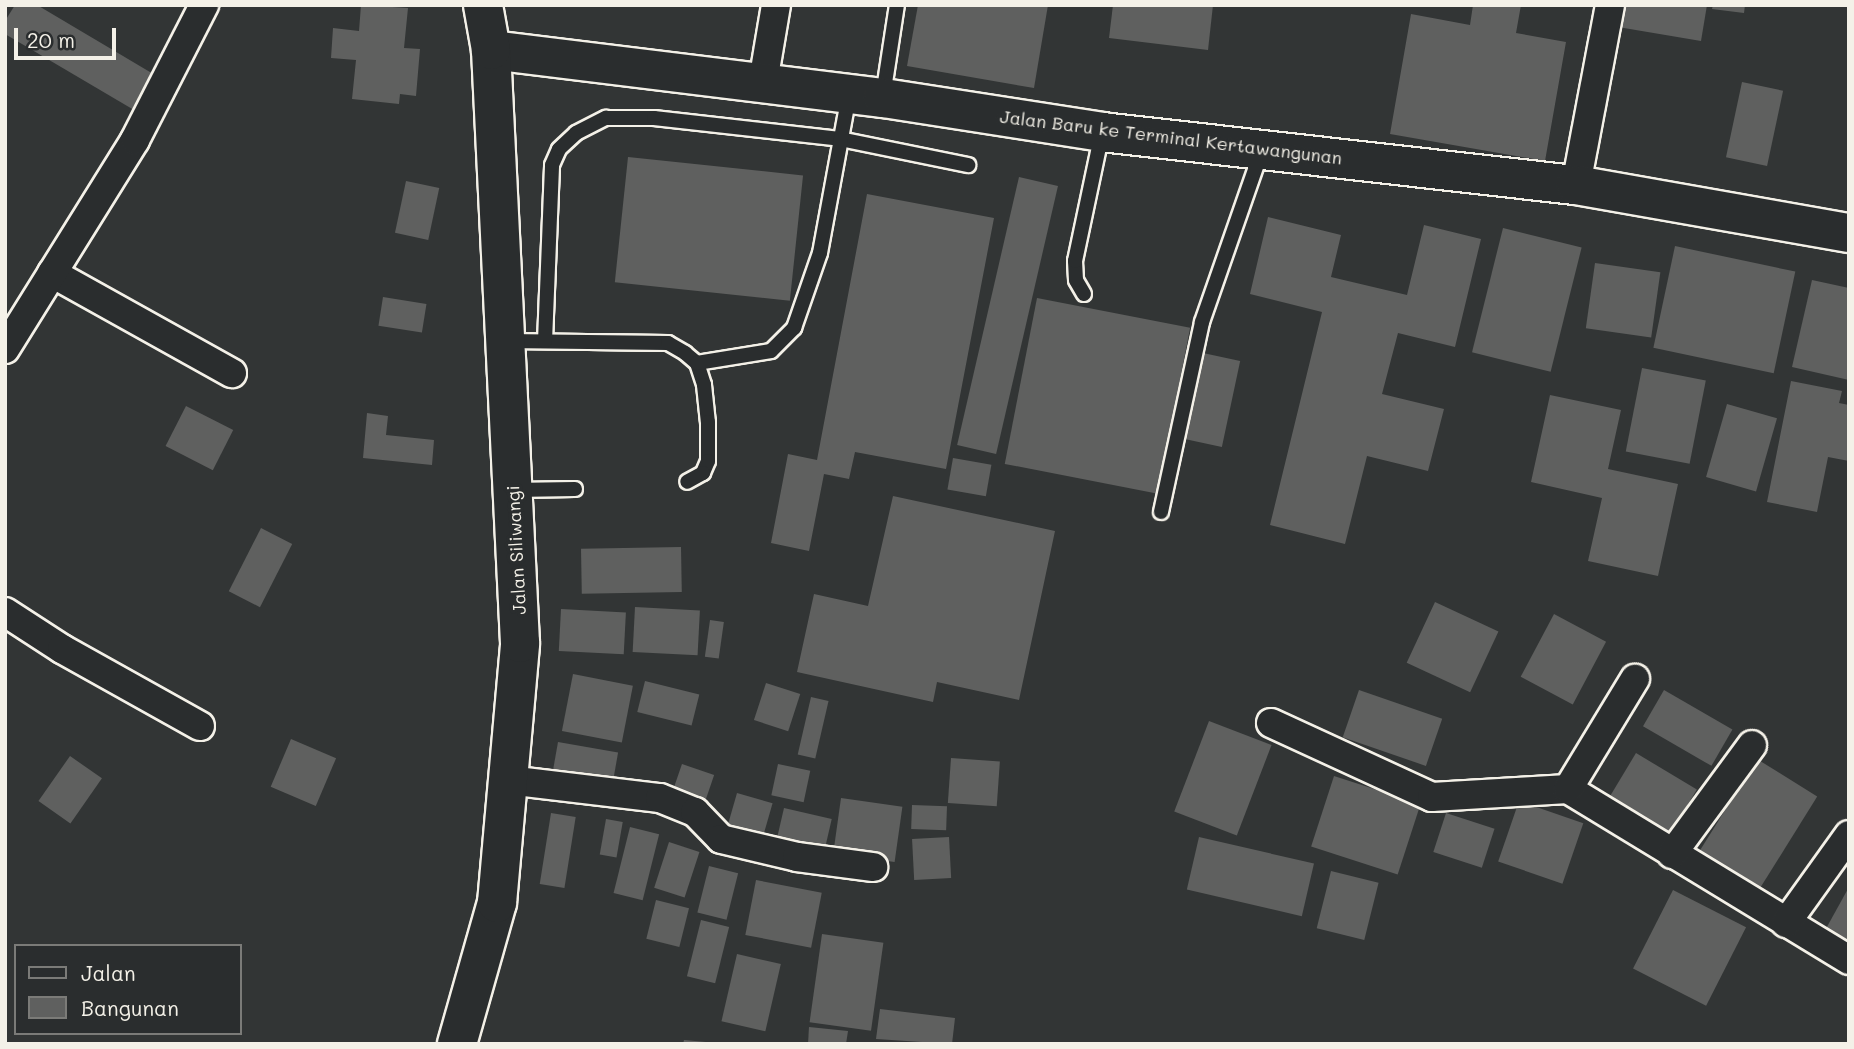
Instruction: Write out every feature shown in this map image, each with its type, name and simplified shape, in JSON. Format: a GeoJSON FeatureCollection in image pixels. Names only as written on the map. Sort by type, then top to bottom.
{"type":"FeatureCollection","features":[{"type":"Feature","properties":{"kind":"main road","name":"Jalan Siliwangi"},"geometry":{"type":"LineString","coordinates":[[457,1044],[497,903],[520,643],[491,50],[483,5]]}},
{"type":"Feature","properties":{"kind":"main road","name":"Jalan Baru ke Terminal Kertawangunan"},"geometry":{"type":"LineString","coordinates":[[491,50],[866,95],[1102,132],[1576,185],[1849,233]]}},
{"type":"Feature","properties":{"kind":"street"},"geometry":{"type":"LineString","coordinates":[[5,349],[135,140],[204,5]]}},
{"type":"Feature","properties":{"kind":"street"},"geometry":{"type":"LineString","coordinates":[[763,82],[776,5]]}},
{"type":"Feature","properties":{"kind":"street"},"geometry":{"type":"LineString","coordinates":[[1576,185],[1610,5]]}},
{"type":"Feature","properties":{"kind":"street"},"geometry":{"type":"LineString","coordinates":[[52,273],[232,373]]}},
{"type":"Feature","properties":{"kind":"street"},"geometry":{"type":"LineString","coordinates":[[5,612],[62,649],[200,726]]}},
{"type":"Feature","properties":{"kind":"street"},"geometry":{"type":"LineString","coordinates":[[1569,789],[1635,679]]}},
{"type":"Feature","properties":{"kind":"street"},"geometry":{"type":"LineString","coordinates":[[1271,723],[1432,797],[1569,789],[1849,960]]}},
{"type":"Feature","properties":{"kind":"street"},"geometry":{"type":"LineString","coordinates":[[1672,854],[1752,745]]}},
{"type":"Feature","properties":{"kind":"street"},"geometry":{"type":"LineString","coordinates":[[508,780],[660,799],[695,812],[721,839],[797,857],[873,867]]}},
{"type":"Feature","properties":{"kind":"street"},"geometry":{"type":"LineString","coordinates":[[1786,923],[1849,835]]}},
{"type":"Feature","properties":{"kind":"lane"},"geometry":{"type":"LineString","coordinates":[[697,363],[771,351],[794,328],[820,253],[840,139],[866,95],[897,5]]}},
{"type":"Feature","properties":{"kind":"lane"},"geometry":{"type":"LineString","coordinates":[[545,341],[552,164],[559,149],[576,134],[606,118],[654,118],[840,139],[968,164]]}},
{"type":"Feature","properties":{"kind":"lane"},"geometry":{"type":"LineString","coordinates":[[1084,294],[1076,280],[1075,261],[1102,132]]}},
{"type":"Feature","properties":{"kind":"lane"},"geometry":{"type":"LineString","coordinates":[[1161,512],[1202,322],[1262,150]]}},
{"type":"Feature","properties":{"kind":"lane"},"geometry":{"type":"LineString","coordinates":[[505,341],[668,343],[697,363],[704,385],[708,461],[703,473],[687,482]]}},
{"type":"Feature","properties":{"kind":"lane"},"geometry":{"type":"LineString","coordinates":[[513,490],[575,489]]}},
{"type":"Feature","properties":{"kind":"building"},"geometry":{"type":"Polygon","coordinates":[[[15,5],[37,5],[155,75],[134,110],[5,34],[5,21],[15,5]]]}},
{"type":"Feature","properties":{"kind":"building"},"geometry":{"type":"Polygon","coordinates":[[[361,5],[408,8],[404,48],[420,49],[416,96],[400,94],[399,104],[352,99],[356,60],[331,58],[333,28],[359,31],[361,5]]]}},
{"type":"Feature","properties":{"kind":"building"},"geometry":{"type":"Polygon","coordinates":[[[918,5],[1048,5],[1034,88],[907,66],[918,5]]]}},
{"type":"Feature","properties":{"kind":"building"},"geometry":{"type":"Polygon","coordinates":[[[1113,5],[1213,5],[1208,50],[1109,38],[1113,5]]]}},
{"type":"Feature","properties":{"kind":"building"},"geometry":{"type":"Polygon","coordinates":[[[1473,5],[1521,5],[1516,33],[1566,42],[1545,161],[1390,134],[1411,14],[1470,25],[1473,5]]]}},
{"type":"Feature","properties":{"kind":"building"},"geometry":{"type":"Polygon","coordinates":[[[1622,5],[1707,5],[1701,41],[1618,27],[1622,5]]]}},
{"type":"Feature","properties":{"kind":"building"},"geometry":{"type":"Polygon","coordinates":[[[1713,5],[1745,5],[1744,13],[1712,9],[1713,5]]]}},
{"type":"Feature","properties":{"kind":"building"},"geometry":{"type":"Polygon","coordinates":[[[1742,82],[1783,91],[1767,166],[1726,157],[1742,82]]]}},
{"type":"Feature","properties":{"kind":"building"},"geometry":{"type":"Polygon","coordinates":[[[628,157],[803,175],[790,301],[615,282],[628,157]]]}},
{"type":"Feature","properties":{"kind":"building"},"geometry":{"type":"Polygon","coordinates":[[[1019,177],[1058,186],[996,454],[957,445],[1019,177]]]}},
{"type":"Feature","properties":{"kind":"building"},"geometry":{"type":"Polygon","coordinates":[[[406,181],[439,188],[428,240],[395,233],[406,181]]]}},
{"type":"Feature","properties":{"kind":"building"},"geometry":{"type":"Polygon","coordinates":[[[867,194],[994,218],[946,469],[855,452],[849,479],[824,474],[809,551],[771,543],[788,454],[817,460],[867,194]]]}},
{"type":"Feature","properties":{"kind":"building"},"geometry":{"type":"Polygon","coordinates":[[[1268,217],[1341,235],[1331,277],[1407,295],[1424,225],[1481,239],[1455,347],[1398,333],[1382,394],[1444,409],[1428,471],[1367,456],[1345,544],[1270,525],[1322,312],[1250,294],[1268,217]]]}},
{"type":"Feature","properties":{"kind":"building"},"geometry":{"type":"Polygon","coordinates":[[[1503,228],[1582,248],[1551,372],[1472,352],[1503,228]]]}},
{"type":"Feature","properties":{"kind":"building"},"geometry":{"type":"Polygon","coordinates":[[[1675,246],[1795,272],[1774,373],[1653,348],[1675,246]]]}},
{"type":"Feature","properties":{"kind":"building"},"geometry":{"type":"Polygon","coordinates":[[[1595,263],[1660,272],[1651,338],[1586,328],[1595,263]]]}},
{"type":"Feature","properties":{"kind":"building"},"geometry":{"type":"Polygon","coordinates":[[[1812,280],[1849,288],[1849,380],[1792,367],[1812,280]]]}},
{"type":"Feature","properties":{"kind":"building"},"geometry":{"type":"Polygon","coordinates":[[[383,297],[426,304],[422,333],[378,326],[383,297]]]}},
{"type":"Feature","properties":{"kind":"building"},"geometry":{"type":"Polygon","coordinates":[[[1037,298],[1190,328],[1158,494],[1005,464],[1037,298]]]}},
{"type":"Feature","properties":{"kind":"building"},"geometry":{"type":"Polygon","coordinates":[[[1203,353],[1240,361],[1222,447],[1185,439],[1203,353]]]}},
{"type":"Feature","properties":{"kind":"building"},"geometry":{"type":"Polygon","coordinates":[[[1642,368],[1706,380],[1690,464],[1626,451],[1642,368]]]}},
{"type":"Feature","properties":{"kind":"building"},"geometry":{"type":"Polygon","coordinates":[[[1791,381],[1842,391],[1839,403],[1849,405],[1849,461],[1828,457],[1817,512],[1767,502],[1791,381]]]}},
{"type":"Feature","properties":{"kind":"building"},"geometry":{"type":"Polygon","coordinates":[[[1550,395],[1621,410],[1608,469],[1678,484],[1658,576],[1588,561],[1602,498],[1531,482],[1550,395]]]}},
{"type":"Feature","properties":{"kind":"building"},"geometry":{"type":"Polygon","coordinates":[[[1727,404],[1777,418],[1756,491],[1706,477],[1727,404]]]}},
{"type":"Feature","properties":{"kind":"building"},"geometry":{"type":"Polygon","coordinates":[[[186,406],[233,430],[213,470],[166,446],[186,406]]]}},
{"type":"Feature","properties":{"kind":"building"},"geometry":{"type":"Polygon","coordinates":[[[367,413],[388,416],[386,435],[434,440],[432,465],[363,458],[367,413]]]}},
{"type":"Feature","properties":{"kind":"building"},"geometry":{"type":"Polygon","coordinates":[[[953,458],[991,465],[986,496],[947,490],[953,458]]]}},
{"type":"Feature","properties":{"kind":"building"},"geometry":{"type":"Polygon","coordinates":[[[893,496],[1055,531],[1019,700],[937,682],[933,702],[797,672],[814,594],[868,606],[893,496]]]}},
{"type":"Feature","properties":{"kind":"building"},"geometry":{"type":"Polygon","coordinates":[[[261,528],[292,544],[260,607],[229,591],[261,528]]]}},
{"type":"Feature","properties":{"kind":"building"},"geometry":{"type":"Polygon","coordinates":[[[681,547],[682,592],[582,594],[581,549],[681,547]]]}},
{"type":"Feature","properties":{"kind":"building"},"geometry":{"type":"Polygon","coordinates":[[[1435,602],[1498,632],[1470,692],[1407,663],[1435,602]]]}},
{"type":"Feature","properties":{"kind":"building"},"geometry":{"type":"Polygon","coordinates":[[[635,607],[700,610],[698,655],[633,652],[635,607]]]}},
{"type":"Feature","properties":{"kind":"building"},"geometry":{"type":"Polygon","coordinates":[[[561,609],[626,612],[624,654],[559,651],[561,609]]]}},
{"type":"Feature","properties":{"kind":"building"},"geometry":{"type":"Polygon","coordinates":[[[1554,614],[1606,642],[1573,704],[1521,677],[1554,614]]]}},
{"type":"Feature","properties":{"kind":"building"},"geometry":{"type":"Polygon","coordinates":[[[710,620],[724,622],[719,659],[705,657],[710,620]]]}},
{"type":"Feature","properties":{"kind":"building"},"geometry":{"type":"Polygon","coordinates":[[[573,674],[633,686],[622,743],[562,731],[573,674]]]}},
{"type":"Feature","properties":{"kind":"building"},"geometry":{"type":"Polygon","coordinates":[[[645,681],[699,695],[692,726],[637,712],[645,681]]]}},
{"type":"Feature","properties":{"kind":"building"},"geometry":{"type":"Polygon","coordinates":[[[766,683],[800,694],[788,731],[754,720],[766,683]]]}},
{"type":"Feature","properties":{"kind":"building"},"geometry":{"type":"Polygon","coordinates":[[[1359,690],[1442,719],[1426,766],[1343,737],[1359,690]]]}},
{"type":"Feature","properties":{"kind":"building"},"geometry":{"type":"Polygon","coordinates":[[[1664,690],[1732,730],[1711,766],[1643,726],[1664,690]]]}},
{"type":"Feature","properties":{"kind":"building"},"geometry":{"type":"Polygon","coordinates":[[[811,697],[829,701],[815,759],[798,754],[811,697]]]}},
{"type":"Feature","properties":{"kind":"building"},"geometry":{"type":"Polygon","coordinates":[[[1209,721],[1272,745],[1237,836],[1174,812],[1209,721]]]}},
{"type":"Feature","properties":{"kind":"building"},"geometry":{"type":"Polygon","coordinates":[[[291,739],[336,758],[316,806],[271,787],[291,739]]]}},
{"type":"Feature","properties":{"kind":"building"},"geometry":{"type":"Polygon","coordinates":[[[558,742],[618,753],[613,784],[552,774],[558,742]]]}},
{"type":"Feature","properties":{"kind":"building"},"geometry":{"type":"Polygon","coordinates":[[[1636,753],[1697,790],[1669,836],[1608,799],[1636,753]]]}},
{"type":"Feature","properties":{"kind":"building"},"geometry":{"type":"Polygon","coordinates":[[[70,756],[102,778],[70,823],[38,801],[70,756]]]}},
{"type":"Feature","properties":{"kind":"building"},"geometry":{"type":"Polygon","coordinates":[[[951,758],[1000,761],[997,806],[948,803],[951,758]]]}},
{"type":"Feature","properties":{"kind":"building"},"geometry":{"type":"Polygon","coordinates":[[[1757,759],[1817,797],[1759,889],[1699,851],[1757,759]]]}},
{"type":"Feature","properties":{"kind":"building"},"geometry":{"type":"Polygon","coordinates":[[[682,764],[714,775],[704,804],[672,793],[682,764]]]}},
{"type":"Feature","properties":{"kind":"building"},"geometry":{"type":"Polygon","coordinates":[[[778,764],[810,771],[804,802],[771,795],[778,764]]]}},
{"type":"Feature","properties":{"kind":"building"},"geometry":{"type":"Polygon","coordinates":[[[1334,776],[1421,804],[1398,874],[1311,846],[1334,776]]]}},
{"type":"Feature","properties":{"kind":"building"},"geometry":{"type":"Polygon","coordinates":[[[737,793],[773,803],[761,845],[725,834],[737,793]]]}},
{"type":"Feature","properties":{"kind":"building"},"geometry":{"type":"Polygon","coordinates":[[[841,798],[902,807],[895,862],[833,853],[841,798]]]}},
{"type":"Feature","properties":{"kind":"building"},"geometry":{"type":"Polygon","coordinates":[[[1519,801],[1583,823],[1562,884],[1498,862],[1519,801]]]}},
{"type":"Feature","properties":{"kind":"building"},"geometry":{"type":"Polygon","coordinates":[[[912,805],[947,806],[946,830],[911,829],[912,805]]]}},
{"type":"Feature","properties":{"kind":"building"},"geometry":{"type":"Polygon","coordinates":[[[784,808],[832,819],[823,855],[776,844],[784,808]]]}},
{"type":"Feature","properties":{"kind":"building"},"geometry":{"type":"Polygon","coordinates":[[[551,813],[576,817],[564,888],[540,884],[551,813]]]}},
{"type":"Feature","properties":{"kind":"building"},"geometry":{"type":"Polygon","coordinates":[[[1446,813],[1495,829],[1482,868],[1433,852],[1446,813]]]}},
{"type":"Feature","properties":{"kind":"building"},"geometry":{"type":"Polygon","coordinates":[[[606,819],[623,822],[616,857],[600,854],[606,819]]]}},
{"type":"Feature","properties":{"kind":"building"},"geometry":{"type":"Polygon","coordinates":[[[630,827],[659,834],[643,900],[614,893],[630,827]]]}},
{"type":"Feature","properties":{"kind":"building"},"geometry":{"type":"Polygon","coordinates":[[[949,837],[951,878],[914,880],[912,839],[949,837]]]}},
{"type":"Feature","properties":{"kind":"building"},"geometry":{"type":"Polygon","coordinates":[[[1199,837],[1314,864],[1302,916],[1187,890],[1199,837]]]}},
{"type":"Feature","properties":{"kind":"building"},"geometry":{"type":"Polygon","coordinates":[[[669,842],[699,852],[685,898],[654,888],[669,842]]]}},
{"type":"Feature","properties":{"kind":"building"},"geometry":{"type":"Polygon","coordinates":[[[709,866],[738,873],[726,920],[697,913],[709,866]]]}},
{"type":"Feature","properties":{"kind":"building"},"geometry":{"type":"Polygon","coordinates":[[[1331,871],[1379,883],[1364,940],[1317,928],[1331,871]]]}},
{"type":"Feature","properties":{"kind":"building"},"geometry":{"type":"Polygon","coordinates":[[[756,880],[822,893],[811,948],[745,935],[756,880]]]}},
{"type":"Feature","properties":{"kind":"building"},"geometry":{"type":"Polygon","coordinates":[[[1849,887],[1849,948],[1823,934],[1849,887]]]}},
{"type":"Feature","properties":{"kind":"building"},"geometry":{"type":"Polygon","coordinates":[[[1673,890],[1746,927],[1706,1006],[1633,968],[1673,890]]]}},
{"type":"Feature","properties":{"kind":"building"},"geometry":{"type":"Polygon","coordinates":[[[656,900],[689,908],[679,947],[646,939],[656,900]]]}},
{"type":"Feature","properties":{"kind":"building"},"geometry":{"type":"Polygon","coordinates":[[[701,920],[729,927],[715,983],[687,976],[701,920]]]}},
{"type":"Feature","properties":{"kind":"building"},"geometry":{"type":"Polygon","coordinates":[[[822,934],[883,943],[871,1031],[810,1022],[822,934]]]}},
{"type":"Feature","properties":{"kind":"building"},"geometry":{"type":"Polygon","coordinates":[[[737,954],[781,964],[765,1031],[721,1021],[737,954]]]}},
{"type":"Feature","properties":{"kind":"building"},"geometry":{"type":"Polygon","coordinates":[[[880,1009],[955,1018],[952,1044],[876,1039],[880,1009]]]}},
{"type":"Feature","properties":{"kind":"building"},"geometry":{"type":"Polygon","coordinates":[[[809,1027],[848,1031],[846,1044],[808,1044],[809,1027]]]}},
{"type":"Feature","properties":{"kind":"building"},"geometry":{"type":"Polygon","coordinates":[[[684,1040],[706,1042],[706,1044],[683,1044],[684,1040]]]}}]}
